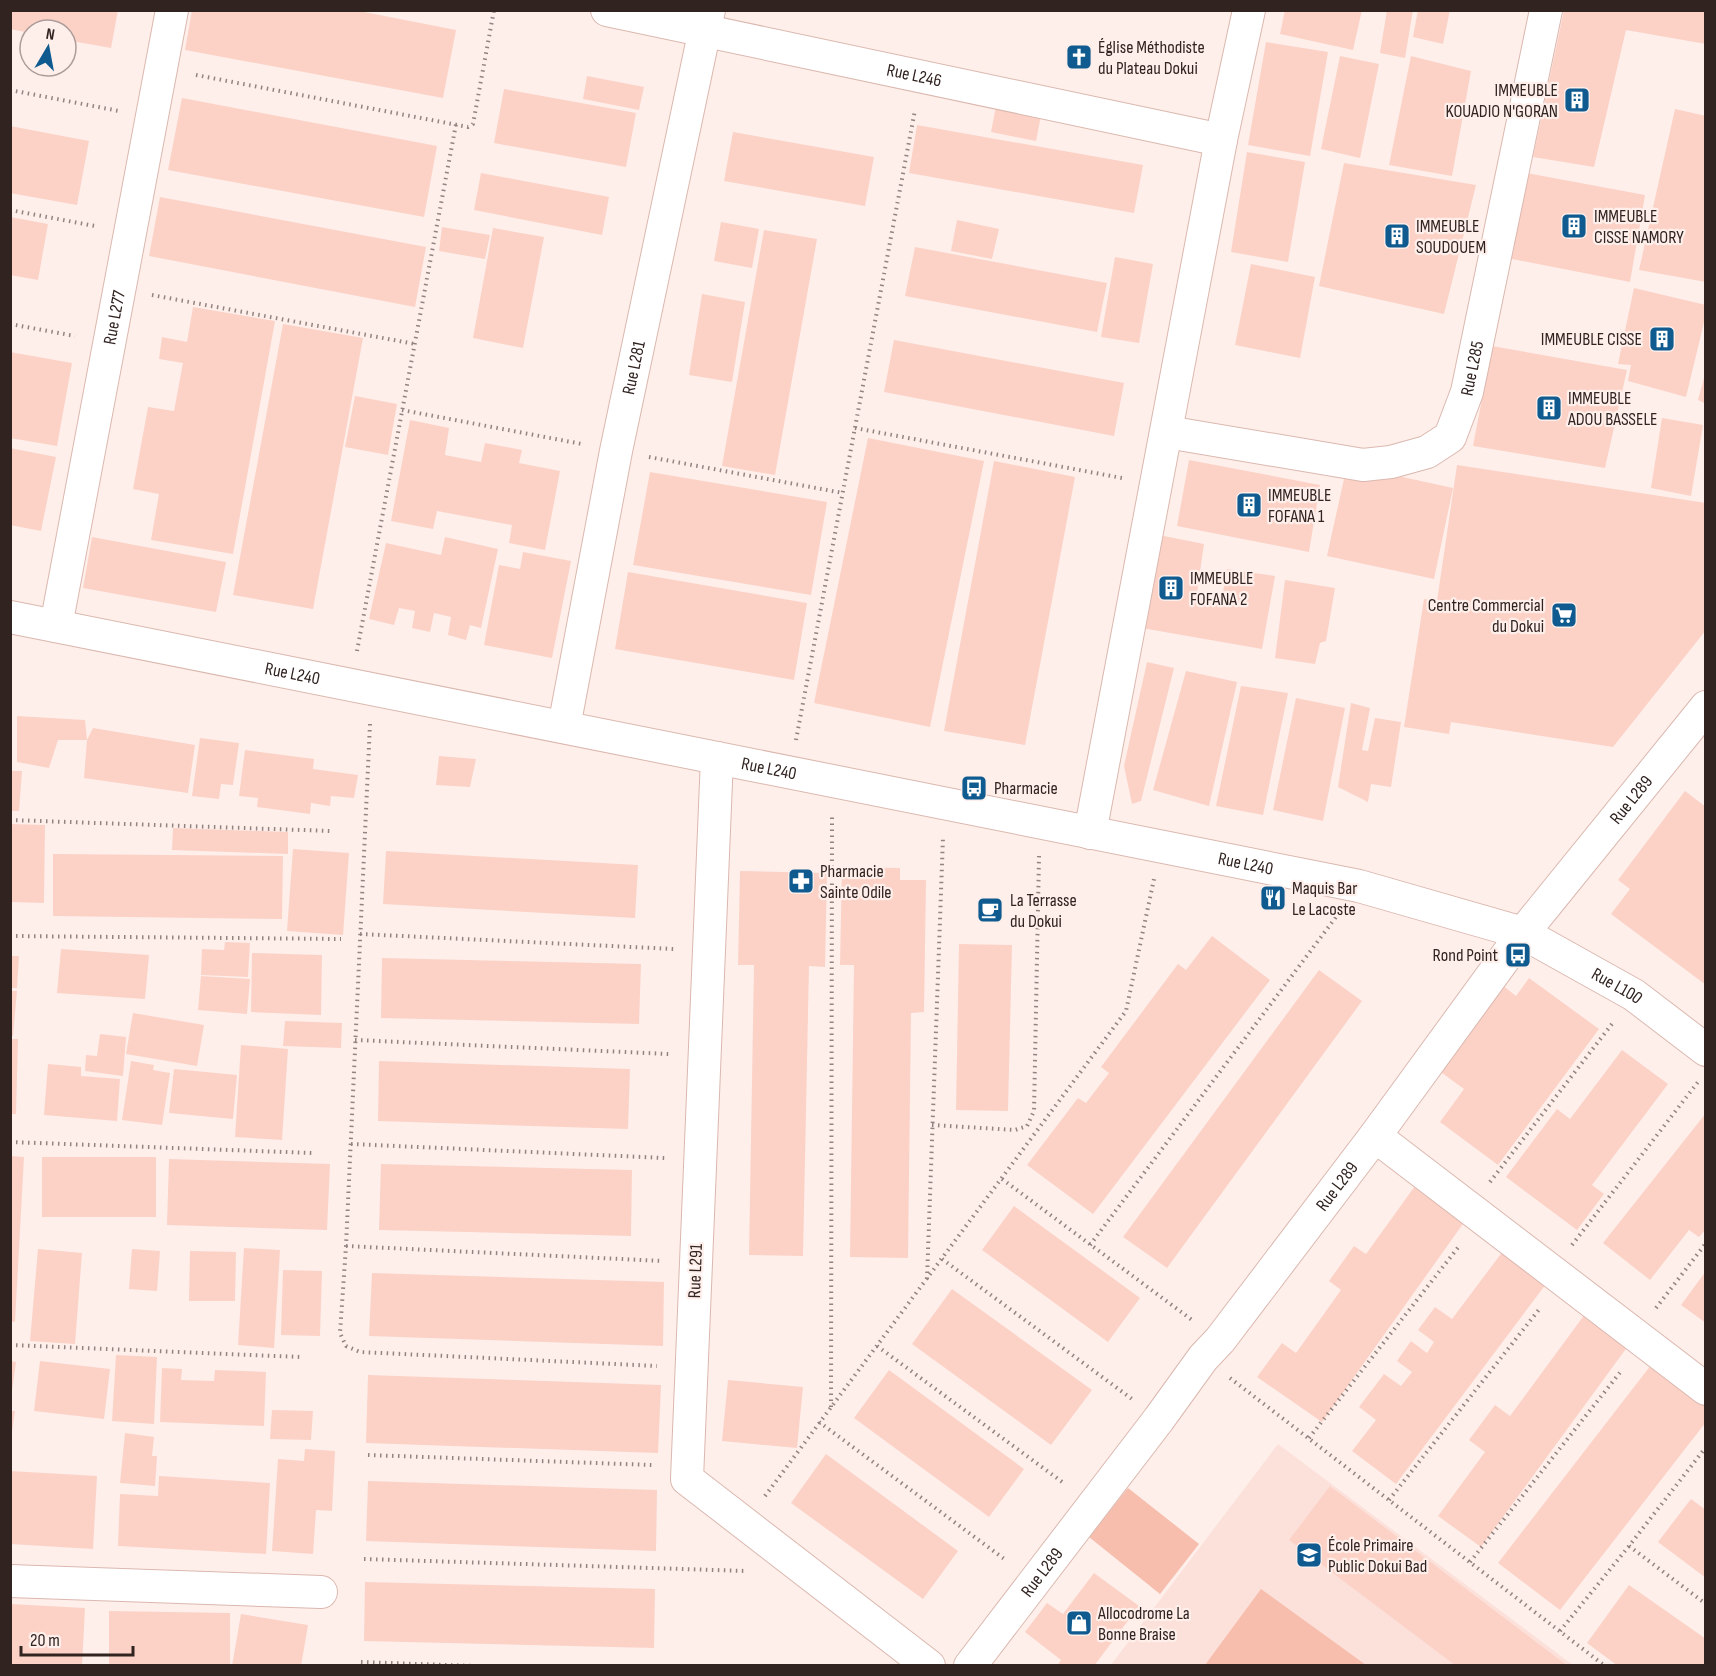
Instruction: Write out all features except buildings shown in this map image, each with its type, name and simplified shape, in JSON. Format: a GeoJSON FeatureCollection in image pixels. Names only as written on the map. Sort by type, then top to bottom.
{"type":"FeatureCollection","features":[{"type":"Feature","properties":{"kind":"street","name":"Rue L277"},"geometry":{"type":"LineString","coordinates":[[56,626],[172,10]]}},
{"type":"Feature","properties":{"kind":"street","name":"Rue L246"},"geometry":{"type":"LineString","coordinates":[[607,10],[707,20],[921,77],[1221,140]]}},
{"type":"Feature","properties":{"kind":"street"},"geometry":{"type":"LineString","coordinates":[[1090,833],[1221,140],[1249,10]]}},
{"type":"Feature","properties":{"kind":"street","name":"Rue L285"},"geometry":{"type":"LineString","coordinates":[[1167,432],[1363,465],[1391,462],[1427,452],[1450,437],[1467,392],[1546,10]]}},
{"type":"Feature","properties":{"kind":"street","name":"Rue L281"},"geometry":{"type":"LineString","coordinates":[[564,727],[616,451],[707,20]]}},
{"type":"Feature","properties":{"kind":"street","name":"Rue L240"},"geometry":{"type":"LineString","coordinates":[[10,617],[1359,886],[1523,933]]}},
{"type":"Feature","properties":{"kind":"street","name":"Rue L289"},"geometry":{"type":"LineString","coordinates":[[970,1665],[1375,1136],[1523,933],[1706,707]]}},
{"type":"Feature","properties":{"kind":"street","name":"Rue L291"},"geometry":{"type":"LineString","coordinates":[[687,1467],[717,758]]}},
{"type":"Feature","properties":{"kind":"street","name":"Rue L100"},"geometry":{"type":"LineString","coordinates":[[1523,933],[1634,995],[1706,1050]]}},
{"type":"Feature","properties":{"kind":"street"},"geometry":{"type":"LineString","coordinates":[[1375,1136],[1706,1389]]}},
{"type":"Feature","properties":{"kind":"street"},"geometry":{"type":"LineString","coordinates":[[687,1467],[687,1479],[929,1665]]}},
{"type":"Feature","properties":{"kind":"street"},"geometry":{"type":"LineString","coordinates":[[10,1581],[321,1592]]}},
{"type":"Feature","properties":{"kind":"path"},"geometry":{"type":"LineString","coordinates":[[161,68],[468,127],[473,124],[494,10]]}},
{"type":"Feature","properties":{"kind":"path"},"geometry":{"type":"LineString","coordinates":[[790,773],[921,77]]}},
{"type":"Feature","properties":{"kind":"path"},"geometry":{"type":"LineString","coordinates":[[10,90],[152,117]]}},
{"type":"Feature","properties":{"kind":"path"},"geometry":{"type":"LineString","coordinates":[[456,124],[402,410],[361,687],[360,934],[340,1333],[346,1347],[360,1352],[691,1368]]}},
{"type":"Feature","properties":{"kind":"path"},"geometry":{"type":"LineString","coordinates":[[10,210],[130,232]]}},
{"type":"Feature","properties":{"kind":"path"},"geometry":{"type":"LineString","coordinates":[[119,288],[415,344]]}},
{"type":"Feature","properties":{"kind":"path"},"geometry":{"type":"LineString","coordinates":[[10,324],[109,342]]}},
{"type":"Feature","properties":{"kind":"path"},"geometry":{"type":"LineString","coordinates":[[402,410],[843,493]]}},
{"type":"Feature","properties":{"kind":"path"},"geometry":{"type":"LineString","coordinates":[[855,428],[1157,485]]}},
{"type":"Feature","properties":{"kind":"path"},"geometry":{"type":"LineString","coordinates":[[831,1407],[832,781]]}},
{"type":"Feature","properties":{"kind":"path"},"geometry":{"type":"LineString","coordinates":[[927,1279],[944,803]]}},
{"type":"Feature","properties":{"kind":"path"},"geometry":{"type":"LineString","coordinates":[[10,820],[331,831]]}},
{"type":"Feature","properties":{"kind":"path"},"geometry":{"type":"LineString","coordinates":[[932,1125],[1015,1130],[1027,1126],[1034,1111],[1040,823]]}},
{"type":"Feature","properties":{"kind":"path"},"geometry":{"type":"LineString","coordinates":[[745,1523],[1126,1011],[1161,846]]}},
{"type":"Feature","properties":{"kind":"path"},"geometry":{"type":"LineString","coordinates":[[1090,1245],[1359,886]]}},
{"type":"Feature","properties":{"kind":"path"},"geometry":{"type":"LineString","coordinates":[[360,934],[709,950]]}},
{"type":"Feature","properties":{"kind":"path"},"geometry":{"type":"LineString","coordinates":[[10,936],[341,939]]}},
{"type":"Feature","properties":{"kind":"path"},"geometry":{"type":"LineString","coordinates":[[1309,1438],[1634,995]]}},
{"type":"Feature","properties":{"kind":"path"},"geometry":{"type":"LineString","coordinates":[[355,1040],[704,1056]]}},
{"type":"Feature","properties":{"kind":"path"},"geometry":{"type":"LineString","coordinates":[[1389,1500],[1698,1082]]}},
{"type":"Feature","properties":{"kind":"path"},"geometry":{"type":"LineString","coordinates":[[10,1142],[312,1153]]}},
{"type":"Feature","properties":{"kind":"path"},"geometry":{"type":"LineString","coordinates":[[351,1144],[700,1160]]}},
{"type":"Feature","properties":{"kind":"path"},"geometry":{"type":"LineString","coordinates":[[1002,1179],[1090,1245],[1211,1349],[1309,1438],[1605,1665]]}},
{"type":"Feature","properties":{"kind":"path"},"geometry":{"type":"LineString","coordinates":[[1470,1562],[1639,1338],[1706,1243]]}},
{"type":"Feature","properties":{"kind":"path"},"geometry":{"type":"LineString","coordinates":[[346,1246],[696,1262]]}},
{"type":"Feature","properties":{"kind":"path"},"geometry":{"type":"LineString","coordinates":[[942,1259],[1159,1419]]}},
{"type":"Feature","properties":{"kind":"path"},"geometry":{"type":"LineString","coordinates":[[10,1345],[301,1357]]}},
{"type":"Feature","properties":{"kind":"path"},"geometry":{"type":"LineString","coordinates":[[877,1346],[1093,1505]]}},
{"type":"Feature","properties":{"kind":"path"},"geometry":{"type":"LineString","coordinates":[[819,1422],[1035,1582]]}},
{"type":"Feature","properties":{"kind":"path"},"geometry":{"type":"LineString","coordinates":[[1560,1631],[1706,1447]]}},
{"type":"Feature","properties":{"kind":"path"},"geometry":{"type":"LineString","coordinates":[[368,1455],[687,1467]]}},
{"type":"Feature","properties":{"kind":"path"},"geometry":{"type":"LineString","coordinates":[[1629,1546],[1706,1604]]}},
{"type":"Feature","properties":{"kind":"path"},"geometry":{"type":"LineString","coordinates":[[364,1559],[748,1571]]}},
{"type":"Feature","properties":{"kind":"path"},"geometry":{"type":"LineString","coordinates":[[361,1662],[475,1665]]}},
{"type":"Feature","properties":{"kind":"shaded area","name":"École Primaire Public Dokui Bad"},"geometry":{"type":"Polygon","coordinates":[[[1278,1444],[1573,1665],[1110,1666],[1278,1444]]]}},
{"type":"Feature","properties":{"kind":"shaded area"},"geometry":{"type":"Polygon","coordinates":[[[1128,1488],[1199,1544],[1160,1594],[1089,1537],[1128,1488]]]}},
{"type":"Feature","properties":{"kind":"shaded area"},"geometry":{"type":"Polygon","coordinates":[[[1261,1589],[1366,1665],[1205,1665],[1261,1589]]]}},
{"type":"Feature","properties":{"kind":"place","name":"Église Méthodiste du Plateau Dokui"},"geometry":{"type":"Point","coordinates":[1079,57]}},
{"type":"Feature","properties":{"kind":"place","name":"IMMEUBLE KOUADIO N'GORAN"},"geometry":{"type":"Point","coordinates":[1577,100]}},
{"type":"Feature","properties":{"kind":"place","name":"IMMEUBLE CISSE NAMORY"},"geometry":{"type":"Point","coordinates":[1574,226]}},
{"type":"Feature","properties":{"kind":"place","name":"IMMEUBLE SOUDOUEM"},"geometry":{"type":"Point","coordinates":[1397,236]}},
{"type":"Feature","properties":{"kind":"place","name":"IMMEUBLE CISSE"},"geometry":{"type":"Point","coordinates":[1662,339]}},
{"type":"Feature","properties":{"kind":"place","name":"IMMEUBLE ADOU BASSELE"},"geometry":{"type":"Point","coordinates":[1549,408]}},
{"type":"Feature","properties":{"kind":"place","name":"IMMEUBLE FOFANA 1"},"geometry":{"type":"Point","coordinates":[1249,505]}},
{"type":"Feature","properties":{"kind":"place","name":"IMMEUBLE FOFANA 2"},"geometry":{"type":"Point","coordinates":[1171,588]}},
{"type":"Feature","properties":{"kind":"place","name":"Centre Commercial du Dokui"},"geometry":{"type":"Point","coordinates":[1564,615]}},
{"type":"Feature","properties":{"kind":"place","name":"Pharmacie"},"geometry":{"type":"Point","coordinates":[974,788]}},
{"type":"Feature","properties":{"kind":"place","name":"Pharmacie Sainte Odile"},"geometry":{"type":"Point","coordinates":[801,881]}},
{"type":"Feature","properties":{"kind":"place","name":"Maquis Bar Le Lacoste"},"geometry":{"type":"Point","coordinates":[1273,898]}},
{"type":"Feature","properties":{"kind":"place","name":"La Terrasse du Dokui"},"geometry":{"type":"Point","coordinates":[990,910]}},
{"type":"Feature","properties":{"kind":"place","name":"Rond Point"},"geometry":{"type":"Point","coordinates":[1518,955]}},
{"type":"Feature","properties":{"kind":"place","name":"École Primaire Public Dokui Bad"},"geometry":{"type":"Point","coordinates":[1309,1555]}},
{"type":"Feature","properties":{"kind":"place","name":"Allocodrome La Bonne Braise"},"geometry":{"type":"Point","coordinates":[1079,1623]}}]}
